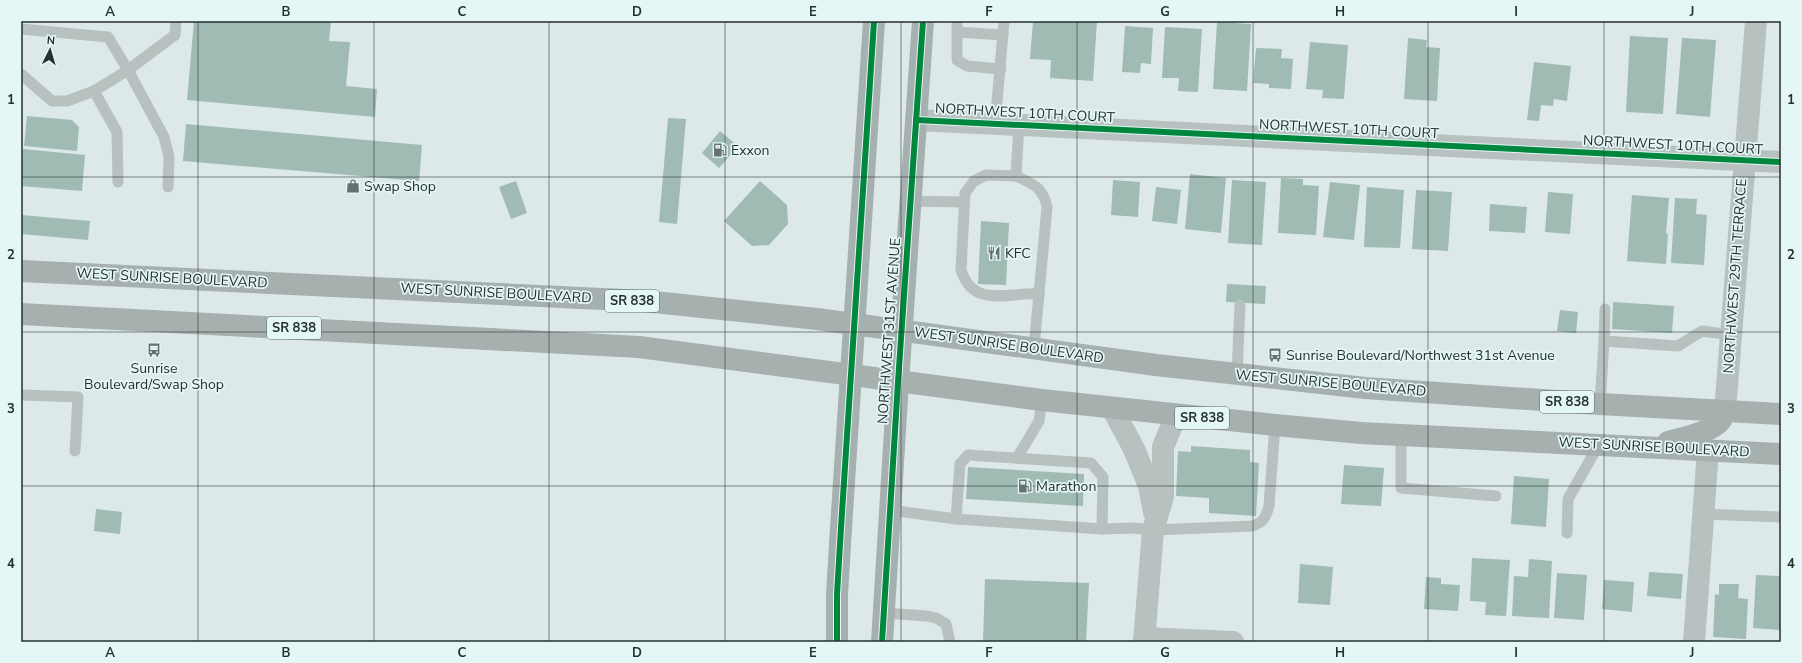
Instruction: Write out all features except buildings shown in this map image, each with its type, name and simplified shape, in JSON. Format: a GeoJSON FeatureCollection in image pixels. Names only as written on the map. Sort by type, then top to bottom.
{"type":"FeatureCollection","features":[{"type":"Feature","properties":{"kind":"main road"},"geometry":{"type":"LineString","coordinates":[[837,642],[837,594],[874,21]]}},
{"type":"Feature","properties":{"kind":"main road","name":"NORTHWEST 31ST AVENUE"},"geometry":{"type":"LineString","coordinates":[[882,642],[909,200],[923,21]]}},
{"type":"Feature","properties":{"kind":"main road","name":"WEST SUNRISE BOULEVARD"},"geometry":{"type":"LineString","coordinates":[[21,271],[644,301],[854,324],[1156,365],[1365,388],[1775,414]]}},
{"type":"Feature","properties":{"kind":"main road","name":"WEST SUNRISE BOULEVARD"},"geometry":{"type":"LineString","coordinates":[[21,314],[639,347],[1042,400],[1275,425],[1401,435],[1781,454]]}},
{"type":"Feature","properties":{"kind":"main road"},"geometry":{"type":"LineString","coordinates":[[1649,447],[1701,432],[1720,421],[1725,411]]}},
{"type":"Feature","properties":{"kind":"main road"},"geometry":{"type":"LineString","coordinates":[[1708,450],[1716,438],[1730,427],[1775,414]]}},
{"type":"Feature","properties":{"kind":"street","name":"NORTHWEST 29TH TERRACE"},"geometry":{"type":"LineString","coordinates":[[1725,411],[1756,21]]}},
{"type":"Feature","properties":{"kind":"street","name":"NORTHWEST 10TH COURT"},"geometry":{"type":"LineString","coordinates":[[916,120],[995,125],[1019,124],[1688,159],[1781,162]]}},
{"type":"Feature","properties":{"kind":"street"},"geometry":{"type":"LineString","coordinates":[[1112,408],[1134,450],[1149,486],[1154,525],[1144,640],[1233,642]]}},
{"type":"Feature","properties":{"kind":"street"},"geometry":{"type":"LineString","coordinates":[[1154,525],[1163,497],[1164,447],[1176,415]]}},
{"type":"Feature","properties":{"kind":"street"},"geometry":{"type":"LineString","coordinates":[[1694,642],[1708,450]]}},
{"type":"Feature","properties":{"kind":"lane"},"geometry":{"type":"LineString","coordinates":[[21,74],[52,101],[67,101],[94,91],[128,70],[175,35],[176,21]]}},
{"type":"Feature","properties":{"kind":"lane"},"geometry":{"type":"LineString","coordinates":[[995,125],[1004,21]]}},
{"type":"Feature","properties":{"kind":"lane"},"geometry":{"type":"LineString","coordinates":[[1001,69],[967,66],[957,60],[957,26],[1003,35]]}},
{"type":"Feature","properties":{"kind":"lane"},"geometry":{"type":"LineString","coordinates":[[21,29],[108,36],[164,137],[169,157],[168,186]]}},
{"type":"Feature","properties":{"kind":"lane"},"geometry":{"type":"LineString","coordinates":[[94,91],[117,132],[118,182]]}},
{"type":"Feature","properties":{"kind":"lane"},"geometry":{"type":"LineString","coordinates":[[1016,176],[1019,124]]}},
{"type":"Feature","properties":{"kind":"lane"},"geometry":{"type":"LineString","coordinates":[[1034,348],[1039,294],[1047,207],[1045,196],[1035,185],[1016,176],[986,176],[974,181],[965,193],[963,202],[961,270],[964,279],[971,289],[981,295],[1001,296],[1022,293],[1039,294]]}},
{"type":"Feature","properties":{"kind":"lane"},"geometry":{"type":"LineString","coordinates":[[909,200],[963,202]]}},
{"type":"Feature","properties":{"kind":"lane"},"geometry":{"type":"LineString","coordinates":[[1237,374],[1240,305]]}},
{"type":"Feature","properties":{"kind":"lane"},"geometry":{"type":"LineString","coordinates":[[1600,404],[1605,309]]}},
{"type":"Feature","properties":{"kind":"lane"},"geometry":{"type":"LineString","coordinates":[[1604,341],[1678,346],[1702,331],[1732,335]]}},
{"type":"Feature","properties":{"kind":"lane"},"geometry":{"type":"LineString","coordinates":[[21,395],[78,397],[75,451]]}},
{"type":"Feature","properties":{"kind":"lane"},"geometry":{"type":"LineString","coordinates":[[1017,458],[1039,421],[1042,400]]}},
{"type":"Feature","properties":{"kind":"lane"},"geometry":{"type":"LineString","coordinates":[[890,510],[956,519],[1102,529],[1133,528],[1154,525],[1252,526],[1261,524],[1266,516],[1269,506],[1275,425]]}},
{"type":"Feature","properties":{"kind":"lane"},"geometry":{"type":"LineString","coordinates":[[1401,435],[1401,488],[1496,496]]}},
{"type":"Feature","properties":{"kind":"lane"},"geometry":{"type":"LineString","coordinates":[[1567,534],[1568,499],[1599,444]]}},
{"type":"Feature","properties":{"kind":"lane"},"geometry":{"type":"LineString","coordinates":[[956,519],[960,464],[968,455],[1091,463],[1103,477],[1102,529]]}},
{"type":"Feature","properties":{"kind":"lane"},"geometry":{"type":"LineString","coordinates":[[1703,514],[1781,517]]}},
{"type":"Feature","properties":{"kind":"lane"},"geometry":{"type":"LineString","coordinates":[[883,613],[936,618],[946,624],[950,642]]}},
{"type":"Feature","properties":{"kind":"cycle path"},"geometry":{"type":"LineString","coordinates":[[837,642],[837,594],[874,21]]}},
{"type":"Feature","properties":{"kind":"cycle path"},"geometry":{"type":"LineString","coordinates":[[882,642],[923,21]]}},
{"type":"Feature","properties":{"kind":"cycle path"},"geometry":{"type":"LineString","coordinates":[[916,120],[1781,162]]}},
{"type":"Feature","properties":{"kind":"place","name":"Exxon"},"geometry":{"type":"Point","coordinates":[720,150]}},
{"type":"Feature","properties":{"kind":"place","name":"Swap Shop"},"geometry":{"type":"Point","coordinates":[353,186]}},
{"type":"Feature","properties":{"kind":"place","name":"KFC"},"geometry":{"type":"Point","coordinates":[994,253]}},
{"type":"Feature","properties":{"kind":"place","name":"Sunrise Boulevard/Swap Shop"},"geometry":{"type":"Point","coordinates":[154,350]}},
{"type":"Feature","properties":{"kind":"place","name":"Sunrise Boulevard/Northwest 31st Avenue"},"geometry":{"type":"Point","coordinates":[1275,355]}},
{"type":"Feature","properties":{"kind":"place","name":"Marathon"},"geometry":{"type":"Point","coordinates":[1025,486]}}]}
